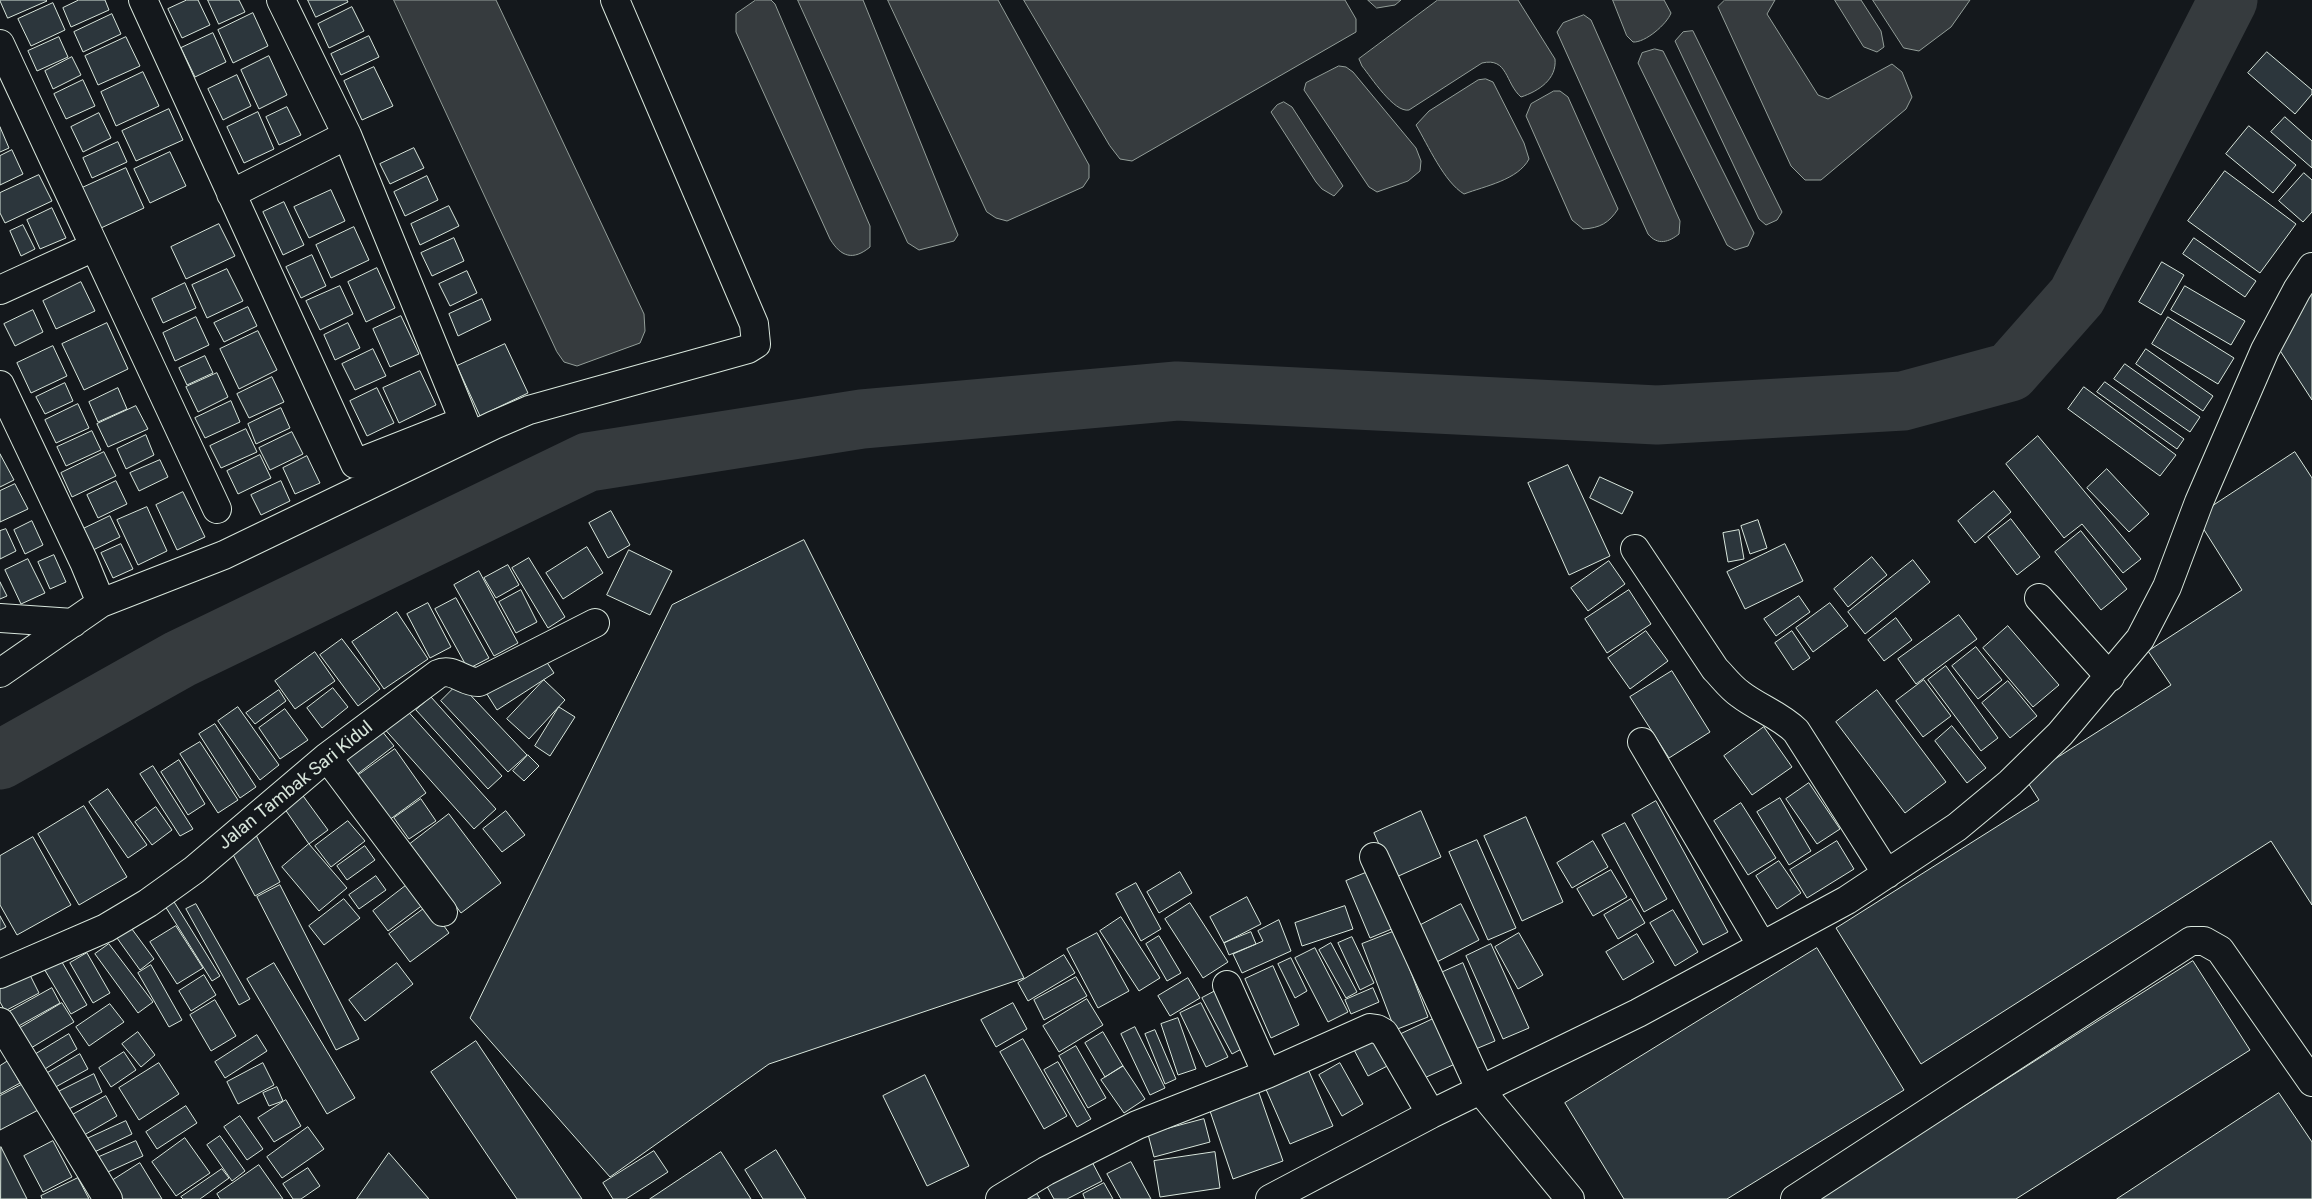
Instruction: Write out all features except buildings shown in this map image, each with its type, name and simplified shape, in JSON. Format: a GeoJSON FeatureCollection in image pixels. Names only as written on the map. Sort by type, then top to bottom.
{"type":"FeatureCollection","features":[{"type":"Feature","properties":{"kind":"street"},"geometry":{"type":"LineString","coordinates":[[143,0],[355,464],[464,421],[347,135],[281,0]]}},
{"type":"Feature","properties":{"kind":"street"},"geometry":{"type":"LineString","coordinates":[[0,673],[101,603],[224,555],[529,410],[748,349],[756,344],[754,324],[615,0]]}},
{"type":"Feature","properties":{"kind":"street"},"geometry":{"type":"LineString","coordinates":[[0,44],[217,509]]}},
{"type":"Feature","properties":{"kind":"street"},"geometry":{"type":"LineString","coordinates":[[231,194],[347,135]]}},
{"type":"Feature","properties":{"kind":"street"},"geometry":{"type":"LineString","coordinates":[[0,290],[94,247]]}},
{"type":"Feature","properties":{"kind":"street"},"geometry":{"type":"LineString","coordinates":[[1270,1199],[1432,1114],[1638,1013],[1847,900],[1957,827],[2010,783],[2060,734],[2140,640],[2167,587],[2199,502],[2265,350],[2296,290],[2312,267]]}},
{"type":"Feature","properties":{"kind":"street"},"geometry":{"type":"LineString","coordinates":[[0,385],[84,562],[101,603]]}},
{"type":"Feature","properties":{"kind":"street"},"geometry":{"type":"LineString","coordinates":[[1635,549],[1715,668],[1728,683],[1740,695],[1784,719],[1796,731],[1887,874]]}},
{"type":"Feature","properties":{"kind":"street"},"geometry":{"type":"LineString","coordinates":[[2039,598],[2110,677]]}},
{"type":"Feature","properties":{"kind":"street"},"geometry":{"type":"LineString","coordinates":[[0,618],[72,623]]}},
{"type":"Feature","properties":{"kind":"street","name":"Jalan Tambak Sari Kidul"},"geometry":{"type":"LineString","coordinates":[[0,974],[106,928],[148,903],[194,870],[327,757],[438,674],[448,672],[467,680],[479,682],[595,622]]}},
{"type":"Feature","properties":{"kind":"street"},"geometry":{"type":"LineString","coordinates":[[1642,742],[1762,946]]}},
{"type":"Feature","properties":{"kind":"street"},"geometry":{"type":"LineString","coordinates":[[327,757],[442,912]]}},
{"type":"Feature","properties":{"kind":"street"},"geometry":{"type":"LineString","coordinates":[[1374,857],[1480,1091],[1570,1199]]}},
{"type":"Feature","properties":{"kind":"street"},"geometry":{"type":"LineString","coordinates":[[1795,1199],[2191,941],[2204,941],[2220,950],[2312,1082]]}},
{"type":"Feature","properties":{"kind":"street"},"geometry":{"type":"LineString","coordinates":[[1227,985],[1267,1074]]}},
{"type":"Feature","properties":{"kind":"street"},"geometry":{"type":"LineString","coordinates":[[0,1022],[108,1199]]}},
{"type":"Feature","properties":{"kind":"street"},"geometry":{"type":"LineString","coordinates":[[1000,1199],[1046,1171],[1137,1125],[1267,1074],[1370,1028],[1384,1033],[1432,1114]]}},
{"type":"Feature","properties":{"kind":"shaded area"},"geometry":{"type":"Polygon","coordinates":[[[394,0],[496,0],[644,314],[645,331],[640,343],[577,366],[564,362],[557,352],[394,0]]]}},
{"type":"Feature","properties":{"kind":"shaded area"},"geometry":{"type":"Polygon","coordinates":[[[756,0],[771,0],[775,4],[870,226],[870,247],[858,254],[848,255],[843,253],[838,250],[830,239],[736,32],[736,14],[756,0]]]}},
{"type":"Feature","properties":{"kind":"shaded area"},"geometry":{"type":"Polygon","coordinates":[[[798,0],[863,0],[958,235],[954,241],[919,250],[908,243],[798,0]]]}},
{"type":"Feature","properties":{"kind":"shaded area"},"geometry":{"type":"Polygon","coordinates":[[[888,0],[998,0],[1089,165],[1089,178],[1083,187],[1007,221],[996,218],[987,212],[888,0]]]}},
{"type":"Feature","properties":{"kind":"shaded area"},"geometry":{"type":"Polygon","coordinates":[[[1024,0],[1345,0],[1356,19],[1356,32],[1132,161],[1120,159],[1110,146],[1024,0]]]}},
{"type":"Feature","properties":{"kind":"shaded area"},"geometry":{"type":"Polygon","coordinates":[[[1368,0],[1401,0],[1395,5],[1377,8],[1368,0]]]}},
{"type":"Feature","properties":{"kind":"shaded area"},"geometry":{"type":"Polygon","coordinates":[[[1438,0],[1518,0],[1555,59],[1555,66],[1550,78],[1540,88],[1521,97],[1502,67],[1490,62],[1482,63],[1409,110],[1397,106],[1377,86],[1359,59],[1438,0]]]}},
{"type":"Feature","properties":{"kind":"shaded area"},"geometry":{"type":"Polygon","coordinates":[[[1613,0],[1664,0],[1671,13],[1655,32],[1633,42],[1627,36],[1613,0]]]}},
{"type":"Feature","properties":{"kind":"shaded area"},"geometry":{"type":"Polygon","coordinates":[[[1725,0],[1775,0],[1767,14],[1818,95],[1828,99],[1892,64],[1902,72],[1912,97],[1906,109],[1821,180],[1805,180],[1791,166],[1718,7],[1725,0]]]}},
{"type":"Feature","properties":{"kind":"shaded area"},"geometry":{"type":"Polygon","coordinates":[[[1835,0],[1861,0],[1881,31],[1884,47],[1877,52],[1864,47],[1835,0]]]}},
{"type":"Feature","properties":{"kind":"shaded area"},"geometry":{"type":"Polygon","coordinates":[[[1873,0],[1970,0],[1951,27],[1919,51],[1904,48],[1873,0]]]}},
{"type":"Feature","properties":{"kind":"shaded area"},"geometry":{"type":"Polygon","coordinates":[[[1584,15],[1591,20],[1680,221],[1679,234],[1667,241],[1656,240],[1648,234],[1557,32],[1563,23],[1584,15]]]}},
{"type":"Feature","properties":{"kind":"shaded area"},"geometry":{"type":"Polygon","coordinates":[[[1693,31],[1782,212],[1777,220],[1766,225],[1759,219],[1675,41],[1683,32],[1693,31]]]}},
{"type":"Feature","properties":{"kind":"shaded area"},"geometry":{"type":"Polygon","coordinates":[[[1655,49],[1663,51],[1754,233],[1748,246],[1735,250],[1727,245],[1638,63],[1642,53],[1655,49]]]}},
{"type":"Feature","properties":{"kind":"shaded area"},"geometry":{"type":"Polygon","coordinates":[[[1339,66],[1346,67],[1353,72],[1416,148],[1421,161],[1420,171],[1408,181],[1377,192],[1369,187],[1304,90],[1306,83],[1339,66]]]}},
{"type":"Feature","properties":{"kind":"shaded area"},"geometry":{"type":"Polygon","coordinates":[[[1486,79],[1493,82],[1524,143],[1529,159],[1524,166],[1509,177],[1464,194],[1443,172],[1416,125],[1429,111],[1478,80],[1486,79]]]}},
{"type":"Feature","properties":{"kind":"shaded area"},"geometry":{"type":"Polygon","coordinates":[[[1554,91],[1560,91],[1568,97],[1618,209],[1611,218],[1599,226],[1583,229],[1572,220],[1526,116],[1531,104],[1554,91]]]}},
{"type":"Feature","properties":{"kind":"shaded area"},"geometry":{"type":"Polygon","coordinates":[[[1284,102],[1292,107],[1343,186],[1334,196],[1322,189],[1316,182],[1271,112],[1277,105],[1284,102]]]}},
{"type":"Feature","properties":{"kind":"waterway"},"geometry":{"type":"LineString","coordinates":[[0,760],[180,659],[588,462],[862,419],[1177,391],[1657,415],[1903,401],[2010,372],[2077,296],[2228,0]]}}]}
